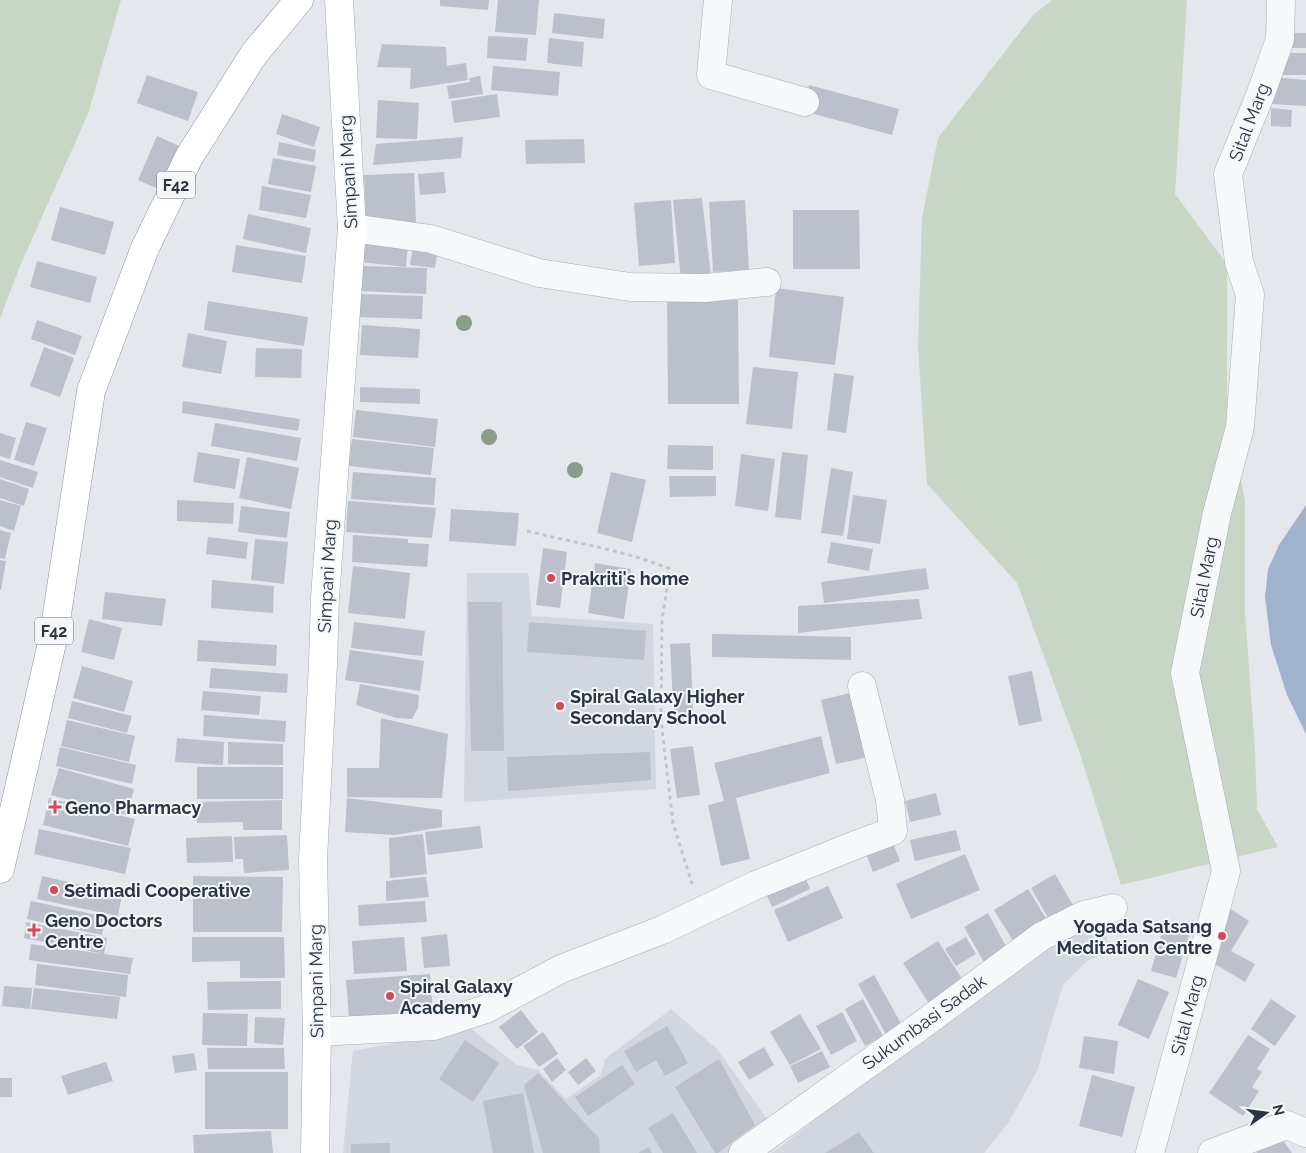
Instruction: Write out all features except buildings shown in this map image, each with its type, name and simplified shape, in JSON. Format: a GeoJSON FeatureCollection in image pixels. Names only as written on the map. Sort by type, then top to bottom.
{"type":"FeatureCollection","features":[{"type":"Feature","properties":{"kind":"main road","name":"F42"},"geometry":{"type":"LineString","coordinates":[[0,869],[54,634],[91,390],[146,248],[189,157],[254,54],[299,0]]}},
{"type":"Feature","properties":{"kind":"main road","name":"Simpani Marg"},"geometry":{"type":"LineString","coordinates":[[314,1153],[317,1032],[313,860],[323,663],[324,598],[352,228],[339,0]]}},
{"type":"Feature","properties":{"kind":"street"},"geometry":{"type":"LineString","coordinates":[[718,0],[711,75],[805,102]]}},
{"type":"Feature","properties":{"kind":"street","name":"Sital Marg"},"geometry":{"type":"LineString","coordinates":[[1150,1153],[1226,871],[1184,673],[1217,513],[1240,427],[1250,296],[1239,262],[1228,174],[1261,93],[1280,39],[1281,0]]}},
{"type":"Feature","properties":{"kind":"street"},"geometry":{"type":"LineString","coordinates":[[352,228],[431,239],[539,273],[630,287],[705,288],[767,282]]}},
{"type":"Feature","properties":{"kind":"street"},"geometry":{"type":"LineString","coordinates":[[317,1032],[434,1026],[486,1009],[561,969],[662,930],[756,885],[893,831],[890,800],[862,686]]}},
{"type":"Feature","properties":{"kind":"street","name":"Sukumbasi Sadak"},"geometry":{"type":"LineString","coordinates":[[743,1153],[1042,936],[1084,915],[1113,908]]}},
{"type":"Feature","properties":{"kind":"street"},"geometry":{"type":"LineString","coordinates":[[1212,1153],[1286,1124],[1306,1133]]}},
{"type":"Feature","properties":{"kind":"path"},"geometry":{"type":"LineString","coordinates":[[527,531],[648,560],[670,569],[662,620],[661,720],[673,823],[700,911]]}},
{"type":"Feature","properties":{"kind":"shaded area","name":"Spiral Galaxy Higher Secondary School"},"geometry":{"type":"Polygon","coordinates":[[[467,573],[528,573],[532,616],[653,624],[656,789],[464,802],[467,573]]]}},
{"type":"Feature","properties":{"kind":"shaded area"},"geometry":{"type":"Polygon","coordinates":[[[1094,920],[1106,934],[1107,953],[1088,960],[1063,985],[1037,1071],[1009,1122],[984,1153],[771,1153],[870,1076],[962,1014],[1014,968],[1094,920]]]}},
{"type":"Feature","properties":{"kind":"shaded area"},"geometry":{"type":"Polygon","coordinates":[[[671,1009],[717,1049],[768,1120],[727,1153],[343,1153],[353,1051],[470,1028],[517,1065],[538,1070],[566,1099],[601,1075],[605,1059],[671,1009]]]}},
{"type":"Feature","properties":{"kind":"green space"},"geometry":{"type":"Polygon","coordinates":[[[0,0],[121,0],[88,114],[20,266],[0,319],[0,0]]]}},
{"type":"Feature","properties":{"kind":"green space"},"geometry":{"type":"Polygon","coordinates":[[[1052,0],[1187,0],[1175,194],[1227,264],[1227,413],[1245,500],[1245,612],[1255,751],[1257,809],[1278,847],[1121,885],[1080,754],[1017,583],[927,484],[918,347],[922,218],[938,138],[1034,14],[1052,0]]]}},
{"type":"Feature","properties":{"kind":"water"},"geometry":{"type":"Polygon","coordinates":[[[1306,505],[1306,734],[1287,695],[1271,645],[1265,597],[1268,569],[1279,545],[1306,505]]]}},
{"type":"Feature","properties":{"kind":"place","name":"Prakriti's home"},"geometry":{"type":"Point","coordinates":[551,578]}},
{"type":"Feature","properties":{"kind":"place","name":"Spiral Galaxy Higher Secondary School"},"geometry":{"type":"Point","coordinates":[560,706]}},
{"type":"Feature","properties":{"kind":"place","name":"Geno Pharmacy"},"geometry":{"type":"Point","coordinates":[55,807]}},
{"type":"Feature","properties":{"kind":"place","name":"Setimadi Cooperative"},"geometry":{"type":"Point","coordinates":[54,890]}},
{"type":"Feature","properties":{"kind":"place","name":"Geno Doctors Centre"},"geometry":{"type":"Point","coordinates":[34,930]}},
{"type":"Feature","properties":{"kind":"place","name":"Yogada Satsang Meditation Centre"},"geometry":{"type":"Point","coordinates":[1222,936]}},
{"type":"Feature","properties":{"kind":"place","name":"Spiral Galaxy Academy"},"geometry":{"type":"Point","coordinates":[390,996]}}]}
